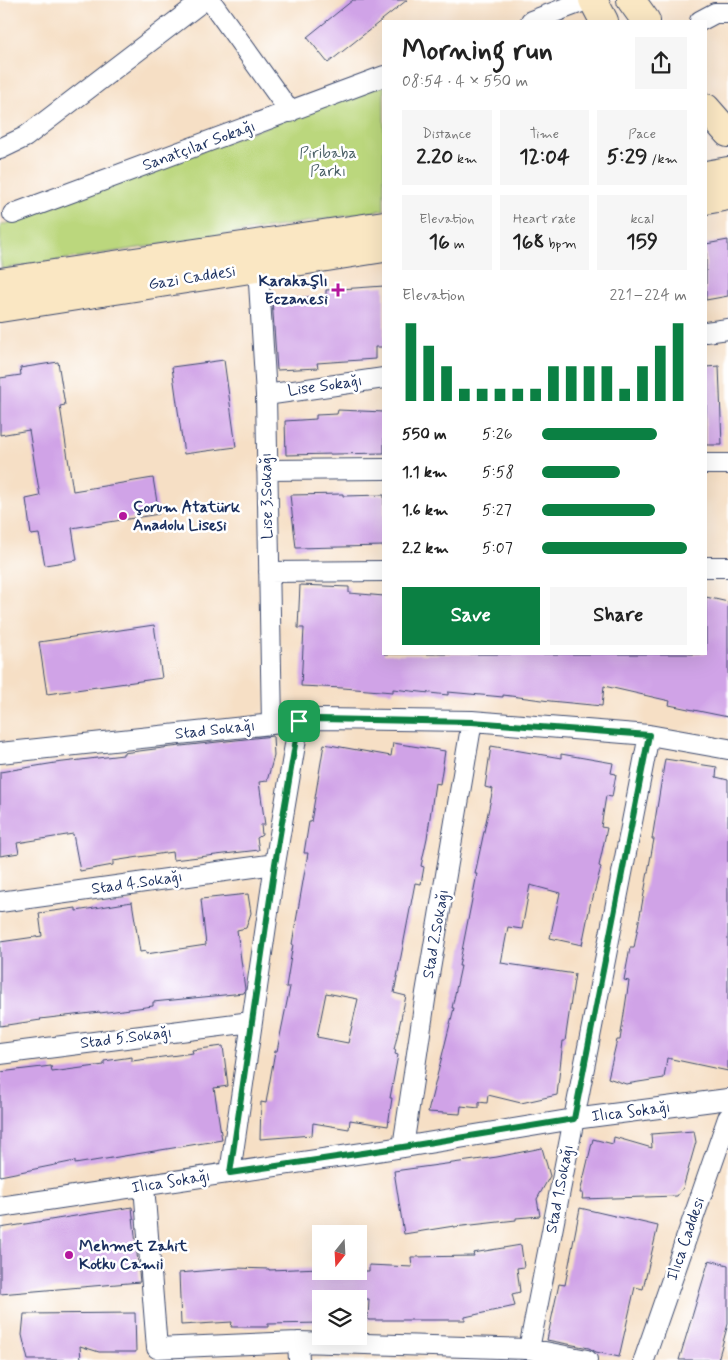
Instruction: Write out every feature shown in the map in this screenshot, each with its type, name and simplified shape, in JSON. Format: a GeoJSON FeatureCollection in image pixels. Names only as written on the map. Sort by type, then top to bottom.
{"type":"FeatureCollection","features":[{"type":"Feature","properties":{"kind":"street"},"geometry":{"type":"LineString","coordinates":[[0,149],[25,137],[204,0]]}},
{"type":"Feature","properties":{"kind":"street"},"geometry":{"type":"LineString","coordinates":[[210,0],[290,112]]}},
{"type":"Feature","properties":{"kind":"street"},"geometry":{"type":"LineString","coordinates":[[533,20],[587,0]]}},
{"type":"Feature","properties":{"kind":"street"},"geometry":{"type":"LineString","coordinates":[[593,0],[603,20]]}},
{"type":"Feature","properties":{"kind":"street"},"geometry":{"type":"LineString","coordinates":[[631,0],[645,20]]}},
{"type":"Feature","properties":{"kind":"street"},"geometry":{"type":"LineString","coordinates":[[702,20],[715,13],[728,13]]}},
{"type":"Feature","properties":{"kind":"street","name":"Sanatçılar Sokağı"},"geometry":{"type":"LineString","coordinates":[[13,214],[382,77]]}},
{"type":"Feature","properties":{"kind":"street"},"geometry":{"type":"LineString","coordinates":[[707,109],[728,132]]}},
{"type":"Feature","properties":{"kind":"street"},"geometry":{"type":"LineString","coordinates":[[707,175],[728,172]]}},
{"type":"Feature","properties":{"kind":"street"},"geometry":{"type":"LineString","coordinates":[[707,200],[728,196]]}},
{"type":"Feature","properties":{"kind":"street","name":"Gazi Caddesi"},"geometry":{"type":"LineString","coordinates":[[0,282],[382,225]]}},
{"type":"Feature","properties":{"kind":"street","name":"Gazi Caddesi"},"geometry":{"type":"LineString","coordinates":[[0,308],[382,248]]}},
{"type":"Feature","properties":{"kind":"street","name":"Lise 3.Sokağı"},"geometry":{"type":"LineString","coordinates":[[258,267],[266,395],[272,724]]}},
{"type":"Feature","properties":{"kind":"street"},"geometry":{"type":"LineString","coordinates":[[707,332],[728,329]]}},
{"type":"Feature","properties":{"kind":"street","name":"Lise Sokağı"},"geometry":{"type":"LineString","coordinates":[[266,395],[382,378]]}},
{"type":"Feature","properties":{"kind":"street"},"geometry":{"type":"LineString","coordinates":[[707,464],[728,464]]}},
{"type":"Feature","properties":{"kind":"street"},"geometry":{"type":"LineString","coordinates":[[266,470],[382,469]]}},
{"type":"Feature","properties":{"kind":"street"},"geometry":{"type":"LineString","coordinates":[[707,567],[728,566]]}},
{"type":"Feature","properties":{"kind":"street"},"geometry":{"type":"LineString","coordinates":[[269,572],[382,571]]}},
{"type":"Feature","properties":{"kind":"street","name":"Stad Sokağı"},"geometry":{"type":"LineString","coordinates":[[0,753],[319,719],[472,722],[649,735],[728,750]]}},
{"type":"Feature","properties":{"kind":"street"},"geometry":{"type":"LineString","coordinates":[[230,1173],[275,864],[299,721]]}},
{"type":"Feature","properties":{"kind":"street","name":"Stad 2.Sokağı"},"geometry":{"type":"LineString","coordinates":[[403,1147],[426,993],[472,722]]}},
{"type":"Feature","properties":{"kind":"street","name":"Stad 1.Sokağı"},"geometry":{"type":"LineString","coordinates":[[529,1349],[649,735]]}},
{"type":"Feature","properties":{"kind":"street","name":"Stad 4.Sokağı"},"geometry":{"type":"LineString","coordinates":[[0,902],[275,864]]}},
{"type":"Feature","properties":{"kind":"street","name":"Stad 5.Sokağı"},"geometry":{"type":"LineString","coordinates":[[0,1054],[251,1022]]}},
{"type":"Feature","properties":{"kind":"street","name":"Ilıca Sokağı"},"geometry":{"type":"LineString","coordinates":[[0,1207],[403,1147],[574,1119],[728,1099]]}},
{"type":"Feature","properties":{"kind":"street","name":"Ilıca Caddesi"},"geometry":{"type":"LineString","coordinates":[[644,1360],[728,1118]]}},
{"type":"Feature","properties":{"kind":"street"},"geometry":{"type":"LineString","coordinates":[[144,1186],[158,1348],[298,1351],[529,1349],[587,1360]]}},
{"type":"Feature","properties":{"kind":"green space","name":"Piribaba Parkı"},"geometry":{"type":"Polygon","coordinates":[[[382,84],[382,210],[2,269],[0,259],[0,226],[382,84]]]}},
{"type":"Feature","properties":{"kind":"building"},"geometry":{"type":"Polygon","coordinates":[[[353,0],[407,0],[328,63],[307,37],[353,0]]]}},
{"type":"Feature","properties":{"kind":"building"},"geometry":{"type":"Polygon","coordinates":[[[728,240],[728,296],[707,300],[707,244],[728,240]]]}},
{"type":"Feature","properties":{"kind":"building"},"geometry":{"type":"Polygon","coordinates":[[[382,286],[382,347],[375,347],[375,359],[317,363],[318,368],[277,370],[272,299],[326,296],[326,290],[382,286]]]}},
{"type":"Feature","properties":{"kind":"building"},"geometry":{"type":"Polygon","coordinates":[[[224,360],[236,447],[184,454],[172,367],[224,360]]]}},
{"type":"Feature","properties":{"kind":"building"},"geometry":{"type":"Polygon","coordinates":[[[58,362],[65,405],[60,406],[73,491],[153,478],[159,514],[72,528],[77,560],[45,565],[39,534],[31,535],[26,499],[40,496],[29,430],[0,435],[0,378],[21,375],[20,368],[58,362]]]}},
{"type":"Feature","properties":{"kind":"building"},"geometry":{"type":"Polygon","coordinates":[[[719,366],[722,445],[707,445],[707,367],[719,366]]]}},
{"type":"Feature","properties":{"kind":"building"},"geometry":{"type":"Polygon","coordinates":[[[338,410],[382,412],[382,453],[286,455],[285,421],[316,419],[316,415],[337,414],[338,410]]]}},
{"type":"Feature","properties":{"kind":"building"},"geometry":{"type":"Polygon","coordinates":[[[290,495],[382,495],[382,546],[296,548],[290,495]]]}},
{"type":"Feature","properties":{"kind":"building"},"geometry":{"type":"Polygon","coordinates":[[[300,585],[349,587],[349,593],[382,596],[382,655],[707,655],[707,597],[728,602],[728,717],[669,705],[670,701],[604,686],[602,706],[503,695],[503,697],[448,692],[448,695],[393,689],[393,692],[301,686],[304,628],[298,628],[300,585]]]}},
{"type":"Feature","properties":{"kind":"building"},"geometry":{"type":"Polygon","coordinates":[[[154,625],[162,678],[47,694],[39,642],[154,625]]]}},
{"type":"Feature","properties":{"kind":"building"},"geometry":{"type":"Polygon","coordinates":[[[273,736],[274,756],[267,781],[259,782],[265,825],[261,825],[262,835],[257,838],[259,850],[173,860],[172,852],[113,861],[113,865],[80,871],[73,834],[17,843],[19,853],[0,856],[0,772],[123,755],[123,753],[273,736]]]}},
{"type":"Feature","properties":{"kind":"building"},"geometry":{"type":"Polygon","coordinates":[[[393,743],[445,751],[440,784],[435,783],[421,866],[424,867],[421,884],[415,883],[394,993],[406,996],[394,1050],[396,1050],[395,1054],[398,1055],[390,1098],[392,1098],[388,1126],[350,1120],[349,1129],[313,1123],[312,1135],[260,1139],[261,1102],[266,1103],[275,1051],[277,1051],[290,987],[286,987],[308,853],[304,853],[324,744],[391,756],[393,743]],[[326,993],[317,1037],[348,1043],[358,999],[326,993]]]}},
{"type":"Feature","properties":{"kind":"building"},"geometry":{"type":"Polygon","coordinates":[[[491,746],[561,758],[561,754],[613,763],[611,773],[616,774],[612,797],[606,796],[601,827],[607,828],[599,866],[601,867],[591,901],[582,945],[550,938],[560,893],[530,885],[522,929],[508,927],[501,963],[575,974],[565,1041],[563,1041],[557,1095],[521,1103],[488,1095],[487,1103],[479,1102],[479,1108],[461,1106],[460,1114],[428,1112],[454,1008],[452,1008],[461,966],[459,966],[477,874],[475,874],[493,789],[485,787],[491,746]]]}},
{"type":"Feature","properties":{"kind":"building"},"geometry":{"type":"Polygon","coordinates":[[[665,759],[717,767],[716,777],[728,780],[728,1071],[667,1058],[664,1078],[626,1084],[608,1078],[617,1040],[620,1040],[629,981],[624,980],[630,948],[634,948],[654,839],[652,839],[665,759]]]}},
{"type":"Feature","properties":{"kind":"building"},"geometry":{"type":"Polygon","coordinates":[[[248,894],[251,913],[246,928],[237,930],[244,993],[153,1002],[153,1006],[40,1019],[0,1026],[0,942],[42,936],[39,913],[76,908],[76,911],[132,902],[140,952],[146,951],[146,954],[206,945],[201,899],[248,894]]]}},
{"type":"Feature","properties":{"kind":"building"},"geometry":{"type":"Polygon","coordinates":[[[223,1046],[228,1086],[214,1088],[222,1140],[75,1164],[75,1161],[0,1176],[0,1072],[51,1066],[52,1072],[104,1065],[104,1061],[132,1057],[132,1061],[193,1053],[192,1050],[223,1046]]]}},
{"type":"Feature","properties":{"kind":"building"},"geometry":{"type":"Polygon","coordinates":[[[694,1131],[696,1142],[683,1188],[677,1196],[582,1199],[583,1193],[580,1193],[593,1139],[613,1144],[614,1137],[652,1148],[651,1134],[694,1131]]]}},
{"type":"Feature","properties":{"kind":"building"},"geometry":{"type":"Polygon","coordinates":[[[542,1148],[550,1176],[537,1199],[540,1216],[404,1234],[394,1171],[497,1157],[542,1148]]]}},
{"type":"Feature","properties":{"kind":"building","name":"Mehmet Zahit Kotku Camii"},"geometry":{"type":"Polygon","coordinates":[[[132,1207],[140,1282],[0,1294],[0,1228],[132,1207]]]}},
{"type":"Feature","properties":{"kind":"building"},"geometry":{"type":"Polygon","coordinates":[[[580,1208],[658,1226],[643,1289],[635,1287],[619,1357],[596,1352],[589,1348],[547,1340],[559,1284],[565,1285],[580,1208]]]}},
{"type":"Feature","properties":{"kind":"building"},"geometry":{"type":"Polygon","coordinates":[[[521,1245],[524,1267],[517,1268],[520,1292],[512,1294],[515,1306],[465,1317],[465,1320],[368,1320],[369,1299],[367,1299],[367,1290],[312,1290],[312,1323],[268,1324],[268,1327],[231,1327],[232,1322],[181,1325],[179,1273],[237,1268],[269,1270],[312,1268],[312,1280],[368,1280],[369,1265],[412,1267],[411,1257],[474,1256],[473,1253],[521,1245]]]}},
{"type":"Feature","properties":{"kind":"building"},"geometry":{"type":"Polygon","coordinates":[[[709,1260],[728,1265],[728,1324],[718,1360],[679,1360],[709,1260]]]}},
{"type":"Feature","properties":{"kind":"building"},"geometry":{"type":"Polygon","coordinates":[[[135,1313],[136,1352],[99,1352],[80,1346],[81,1360],[28,1360],[22,1335],[24,1314],[135,1313]]]}},
{"type":"Feature","properties":{"kind":"place","name":"Karakaşlı Eczanesi"},"geometry":{"type":"Point","coordinates":[338,290]}},
{"type":"Feature","properties":{"kind":"place","name":"Çorum Atatürk Anadolu Lisesi"},"geometry":{"type":"Point","coordinates":[123,516]}},
{"type":"Feature","properties":{"kind":"place","name":"Mehmet Zahit Kotku Camii"},"geometry":{"type":"Point","coordinates":[69,1255]}},
{"type":"Feature","properties":{"kind":"route"},"geometry":{"type":"LineString","coordinates":[[319,719],[472,722],[649,735],[574,1119],[230,1173],[275,864],[299,721],[319,719]]}}]}
